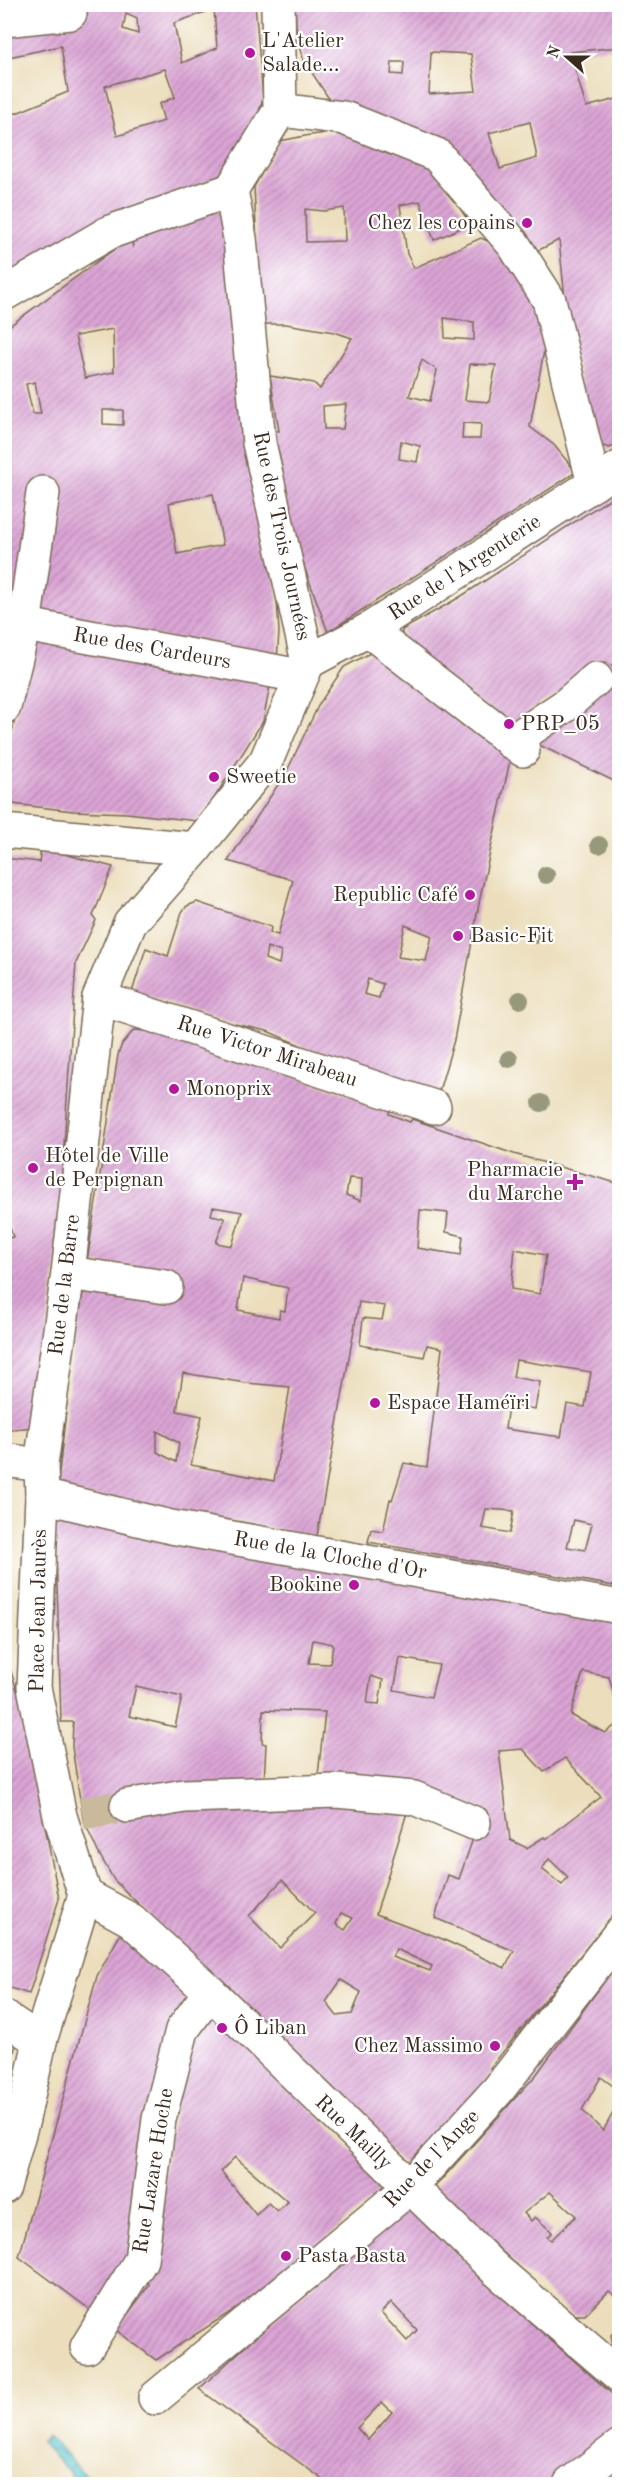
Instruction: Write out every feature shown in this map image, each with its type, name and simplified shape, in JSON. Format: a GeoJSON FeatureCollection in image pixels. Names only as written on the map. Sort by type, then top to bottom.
{"type":"FeatureCollection","features":[{"type":"Feature","properties":{"kind":"street"},"geometry":{"type":"LineString","coordinates":[[4,294],[110,232],[231,190],[280,110],[278,4]]}},
{"type":"Feature","properties":{"kind":"street"},"geometry":{"type":"LineString","coordinates":[[4,20],[70,13]]}},
{"type":"Feature","properties":{"kind":"street"},"geometry":{"type":"LineString","coordinates":[[280,110],[344,118],[437,155],[507,236],[549,300],[607,476]]}},
{"type":"Feature","properties":{"kind":"street","name":"Rue des Trois Journées"},"geometry":{"type":"LineString","coordinates":[[231,190],[240,238],[259,443],[304,669]]}},
{"type":"Feature","properties":{"kind":"street","name":"Rue de l'Argenterie"},"geometry":{"type":"LineString","coordinates":[[304,669],[607,476]]}},
{"type":"Feature","properties":{"kind":"street"},"geometry":{"type":"LineString","coordinates":[[4,707],[14,623],[43,493]]}},
{"type":"Feature","properties":{"kind":"street","name":"Rue des Cardeurs"},"geometry":{"type":"LineString","coordinates":[[14,623],[304,669]]}},
{"type":"Feature","properties":{"kind":"street"},"geometry":{"type":"LineString","coordinates":[[368,630],[517,746],[596,679]]}},
{"type":"Feature","properties":{"kind":"street"},"geometry":{"type":"LineString","coordinates":[[4,831],[195,849],[266,760],[304,669]]}},
{"type":"Feature","properties":{"kind":"street","name":"Rue de la Barre"},"geometry":{"type":"LineString","coordinates":[[41,1480],[68,1273],[99,998],[130,923],[195,849]]}},
{"type":"Feature","properties":{"kind":"street","name":"Rue Victor Mirabeau"},"geometry":{"type":"LineString","coordinates":[[99,998],[434,1107]]}},
{"type":"Feature","properties":{"kind":"street"},"geometry":{"type":"LineString","coordinates":[[68,1273],[166,1287]]}},
{"type":"Feature","properties":{"kind":"street"},"geometry":{"type":"LineString","coordinates":[[4,1460],[41,1480]]}},
{"type":"Feature","properties":{"kind":"street","name":"Rue de la Cloche d'Or"},"geometry":{"type":"LineString","coordinates":[[41,1480],[171,1527],[620,1607]]}},
{"type":"Feature","properties":{"kind":"street","name":"Place Jean Jaurès"},"geometry":{"type":"LineString","coordinates":[[41,1480],[34,1687],[71,1815],[85,1895]]}},
{"type":"Feature","properties":{"kind":"street"},"geometry":{"type":"LineString","coordinates":[[126,1806],[184,1796],[336,1791],[414,1798],[474,1823]]}},
{"type":"Feature","properties":{"kind":"street"},"geometry":{"type":"LineString","coordinates":[[4,2187],[23,2119],[40,2041],[85,1895]]}},
{"type":"Feature","properties":{"kind":"street","name":"Rue Mailly"},"geometry":{"type":"LineString","coordinates":[[85,1895],[131,1920],[210,1992],[409,2188],[495,2269],[620,2376]]}},
{"type":"Feature","properties":{"kind":"street","name":"Rue de l'Ange"},"geometry":{"type":"LineString","coordinates":[[155,2398],[409,2188],[498,2090],[620,1934]]}},
{"type":"Feature","properties":{"kind":"street","name":"Rue Lazare Hoche"},"geometry":{"type":"LineString","coordinates":[[87,2347],[141,2260],[159,2119],[182,2030],[210,1992]]}},
{"type":"Feature","properties":{"kind":"street"},"geometry":{"type":"LineString","coordinates":[[4,2017],[40,2041]]}},
{"type":"Feature","properties":{"kind":"street"},"geometry":{"type":"LineString","coordinates":[[570,2484],[620,2446]]}},
{"type":"Feature","properties":{"kind":"water"},"geometry":{"type":"Polygon","coordinates":[[[48,2435],[93,2484],[80,2484],[41,2442],[48,2435]]]}},
{"type":"Feature","properties":{"kind":"building"},"geometry":{"type":"Polygon","coordinates":[[[83,4],[255,4],[263,98],[255,125],[226,173],[144,208],[4,277],[4,230],[10,226],[4,219],[4,118],[68,92],[61,46],[4,58],[4,29],[83,4]],[[214,9],[174,23],[182,63],[217,48],[214,9]],[[126,13],[123,29],[138,34],[137,18],[126,13]],[[165,69],[105,86],[117,136],[164,121],[159,104],[175,97],[165,69]]]}},
{"type":"Feature","properties":{"kind":"building"},"geometry":{"type":"Polygon","coordinates":[[[295,4],[418,4],[478,10],[529,4],[620,4],[620,47],[570,52],[586,107],[620,98],[620,442],[610,448],[593,443],[567,319],[559,240],[529,255],[466,180],[333,105],[303,59],[296,26],[295,4]],[[431,52],[429,94],[476,91],[471,54],[431,52]],[[392,62],[391,74],[403,75],[404,62],[392,62]],[[530,122],[489,133],[500,169],[537,158],[530,122]]]}},
{"type":"Feature","properties":{"kind":"building"},"geometry":{"type":"Polygon","coordinates":[[[347,131],[434,166],[470,224],[434,240],[420,201],[400,205],[407,254],[414,268],[481,238],[508,250],[530,281],[545,345],[530,427],[554,445],[576,472],[328,632],[284,512],[270,431],[279,431],[270,376],[314,383],[320,389],[352,338],[334,332],[286,324],[261,324],[254,187],[280,141],[347,131]],[[344,208],[324,211],[305,209],[306,242],[345,241],[344,208]],[[444,318],[445,338],[474,340],[474,322],[444,318]],[[422,360],[409,396],[430,401],[437,370],[422,360]],[[470,364],[465,400],[489,402],[496,365],[470,364]],[[346,404],[323,406],[324,429],[343,429],[346,404]],[[463,423],[462,439],[480,439],[481,424],[463,423]],[[401,441],[399,459],[417,462],[420,446],[401,441]]]}},
{"type":"Feature","properties":{"kind":"building"},"geometry":{"type":"Polygon","coordinates":[[[221,209],[274,553],[279,632],[277,660],[4,605],[4,330],[128,239],[131,238],[133,248],[132,237],[221,209]],[[113,329],[75,336],[85,378],[114,372],[113,329]],[[35,382],[26,384],[33,414],[41,414],[35,382]],[[103,410],[103,424],[123,425],[123,410],[103,410]],[[213,494],[169,503],[177,554],[223,545],[213,494]]]}},
{"type":"Feature","properties":{"kind":"building"},"geometry":{"type":"Polygon","coordinates":[[[620,492],[620,671],[606,662],[509,724],[402,646],[402,630],[460,597],[620,492]]]}},
{"type":"Feature","properties":{"kind":"building"},"geometry":{"type":"Polygon","coordinates":[[[29,634],[271,681],[263,721],[197,821],[12,804],[4,793],[4,763],[20,700],[29,634]]]}},
{"type":"Feature","properties":{"kind":"building"},"geometry":{"type":"Polygon","coordinates":[[[370,653],[404,674],[511,756],[480,898],[454,1040],[439,1091],[328,1057],[267,1031],[202,1017],[202,1014],[132,992],[146,948],[168,956],[182,912],[187,906],[197,902],[271,927],[270,933],[278,935],[293,880],[228,861],[287,771],[319,704],[344,667],[370,653]],[[405,925],[398,957],[426,961],[432,936],[405,925]],[[267,947],[265,959],[279,964],[281,952],[267,947]],[[368,979],[364,994],[379,998],[383,984],[368,979]]]}},
{"type":"Feature","properties":{"kind":"building"},"geometry":{"type":"Polygon","coordinates":[[[620,673],[620,784],[535,743],[620,673]]]}},
{"type":"Feature","properties":{"kind":"building"},"geometry":{"type":"Polygon","coordinates":[[[41,848],[113,867],[93,916],[96,920],[76,963],[56,1265],[34,1427],[4,1430],[4,1239],[13,1237],[4,1210],[4,858],[39,862],[41,848]]]}},
{"type":"Feature","properties":{"kind":"building"},"geometry":{"type":"Polygon","coordinates":[[[134,1030],[147,1031],[219,1051],[390,1108],[389,1114],[410,1122],[412,1119],[514,1154],[620,1184],[620,1587],[368,1542],[371,1529],[383,1531],[390,1499],[392,1500],[404,1463],[427,1467],[442,1348],[427,1345],[424,1357],[360,1345],[363,1318],[382,1320],[385,1306],[359,1302],[317,1536],[57,1491],[72,1357],[84,1286],[169,1299],[174,1272],[87,1262],[118,1055],[122,1044],[134,1030]],[[349,1178],[346,1195],[361,1201],[362,1179],[349,1178]],[[213,1207],[211,1215],[225,1218],[216,1243],[232,1246],[242,1212],[213,1207]],[[420,1210],[417,1248],[461,1255],[463,1236],[446,1232],[448,1213],[420,1210]],[[515,1249],[511,1289],[540,1294],[546,1255],[515,1249]],[[243,1278],[238,1310],[279,1318],[280,1310],[285,1311],[288,1288],[243,1278]],[[516,1360],[513,1377],[540,1382],[535,1409],[508,1405],[505,1429],[561,1437],[567,1404],[585,1407],[591,1372],[516,1360]],[[183,1373],[177,1411],[202,1416],[191,1465],[274,1481],[290,1387],[183,1373]],[[157,1431],[157,1452],[176,1462],[179,1443],[157,1431]],[[486,1509],[482,1528],[510,1533],[514,1511],[486,1509]],[[574,1520],[567,1547],[585,1550],[592,1524],[574,1520]]]}},
{"type":"Feature","properties":{"kind":"building"},"geometry":{"type":"Polygon","coordinates":[[[55,1513],[620,1619],[620,1715],[609,1677],[583,1672],[571,1715],[605,1733],[620,1722],[620,1906],[490,2068],[494,2071],[409,2169],[114,1880],[83,1819],[72,1747],[73,1722],[61,1722],[55,1513]],[[313,1640],[309,1663],[330,1664],[333,1644],[313,1640]],[[400,1658],[394,1690],[431,1697],[439,1665],[400,1658]],[[371,1676],[367,1703],[379,1704],[383,1680],[371,1676]],[[136,1686],[129,1716],[175,1727],[182,1697],[136,1686]],[[263,1710],[262,1743],[266,1744],[264,1784],[409,1806],[376,1914],[440,1938],[505,1968],[514,1951],[435,1918],[448,1875],[459,1879],[478,1824],[488,1829],[485,1809],[428,1790],[317,1784],[325,1712],[263,1710]],[[523,1749],[499,1751],[510,1840],[527,1848],[544,1837],[546,1839],[601,1797],[565,1758],[544,1772],[523,1749]],[[549,1859],[542,1869],[562,1885],[568,1877],[549,1859]],[[282,1880],[249,1916],[280,1948],[315,1913],[282,1880]],[[341,1913],[336,1924],[345,1930],[353,1918],[341,1913]],[[396,1949],[392,1957],[430,1971],[432,1966],[396,1949]],[[341,1980],[326,2002],[337,2016],[352,2014],[361,1992],[341,1980]]]}},
{"type":"Feature","properties":{"kind":"building"},"geometry":{"type":"Polygon","coordinates":[[[4,1649],[23,1710],[59,1899],[29,1994],[4,1986],[4,1649]]]}},
{"type":"Feature","properties":{"kind":"building"},"geometry":{"type":"Polygon","coordinates":[[[121,1933],[195,1996],[127,2272],[96,2314],[19,2257],[97,1976],[121,1933]]]}},
{"type":"Feature","properties":{"kind":"building"},"geometry":{"type":"Polygon","coordinates":[[[620,1960],[620,2091],[601,2077],[582,2110],[603,2131],[620,2100],[620,2300],[609,2291],[585,2315],[572,2315],[433,2189],[536,2075],[620,1960]],[[550,2192],[524,2213],[531,2221],[535,2217],[552,2232],[547,2237],[551,2240],[576,2216],[550,2192]]]}},
{"type":"Feature","properties":{"kind":"building"},"geometry":{"type":"Polygon","coordinates":[[[210,2008],[388,2186],[266,2289],[156,2360],[116,2330],[149,2285],[147,2272],[185,2049],[210,2008]],[[235,2157],[221,2171],[256,2215],[268,2203],[277,2211],[288,2202],[235,2157]]]}},
{"type":"Feature","properties":{"kind":"building"},"geometry":{"type":"Polygon","coordinates":[[[4,2033],[17,2041],[5,2084],[4,2084],[4,2033]]]}},
{"type":"Feature","properties":{"kind":"building"},"geometry":{"type":"Polygon","coordinates":[[[407,2205],[505,2300],[620,2401],[620,2441],[557,2484],[329,2484],[199,2389],[346,2254],[407,2205]],[[391,2302],[381,2313],[407,2341],[417,2330],[391,2302]],[[382,2402],[357,2428],[368,2440],[392,2412],[382,2402]]]}},
{"type":"Feature","properties":{"kind":"building"},"geometry":{"type":"Polygon","coordinates":[[[620,2326],[620,2354],[613,2349],[611,2335],[620,2326]]]}},
{"type":"Feature","properties":{"kind":"building"},"geometry":{"type":"Polygon","coordinates":[[[620,2458],[620,2484],[582,2484],[620,2458]]]}},
{"type":"Feature","properties":{"kind":"tunnel"},"geometry":{"type":"LineString","coordinates":[[82,1814],[127,1806]]}},
{"type":"Feature","properties":{"kind":"place","name":"L'Atelier Salade..."},"geometry":{"type":"Point","coordinates":[250,53]}},
{"type":"Feature","properties":{"kind":"place","name":"Chez les copains"},"geometry":{"type":"Point","coordinates":[527,223]}},
{"type":"Feature","properties":{"kind":"place","name":"PRP_05"},"geometry":{"type":"Point","coordinates":[509,724]}},
{"type":"Feature","properties":{"kind":"place","name":"Sweetie"},"geometry":{"type":"Point","coordinates":[214,777]}},
{"type":"Feature","properties":{"kind":"place","name":"Republic Café"},"geometry":{"type":"Point","coordinates":[470,895]}},
{"type":"Feature","properties":{"kind":"place","name":"Basic-Fit"},"geometry":{"type":"Point","coordinates":[458,936]}},
{"type":"Feature","properties":{"kind":"place","name":"Monoprix"},"geometry":{"type":"Point","coordinates":[174,1089]}},
{"type":"Feature","properties":{"kind":"place","name":"Hôtel de Ville de Perpignan"},"geometry":{"type":"Point","coordinates":[33,1168]}},
{"type":"Feature","properties":{"kind":"place","name":"Pharmacie du Marche"},"geometry":{"type":"Point","coordinates":[575,1182]}},
{"type":"Feature","properties":{"kind":"place","name":"Espace Haméïri"},"geometry":{"type":"Point","coordinates":[375,1403]}},
{"type":"Feature","properties":{"kind":"place","name":"Bookine"},"geometry":{"type":"Point","coordinates":[354,1585]}},
{"type":"Feature","properties":{"kind":"place","name":"Ô Liban"},"geometry":{"type":"Point","coordinates":[222,2028]}},
{"type":"Feature","properties":{"kind":"place","name":"Chez Massimo"},"geometry":{"type":"Point","coordinates":[495,2046]}},
{"type":"Feature","properties":{"kind":"place","name":"Pasta Basta"},"geometry":{"type":"Point","coordinates":[286,2256]}}]}
